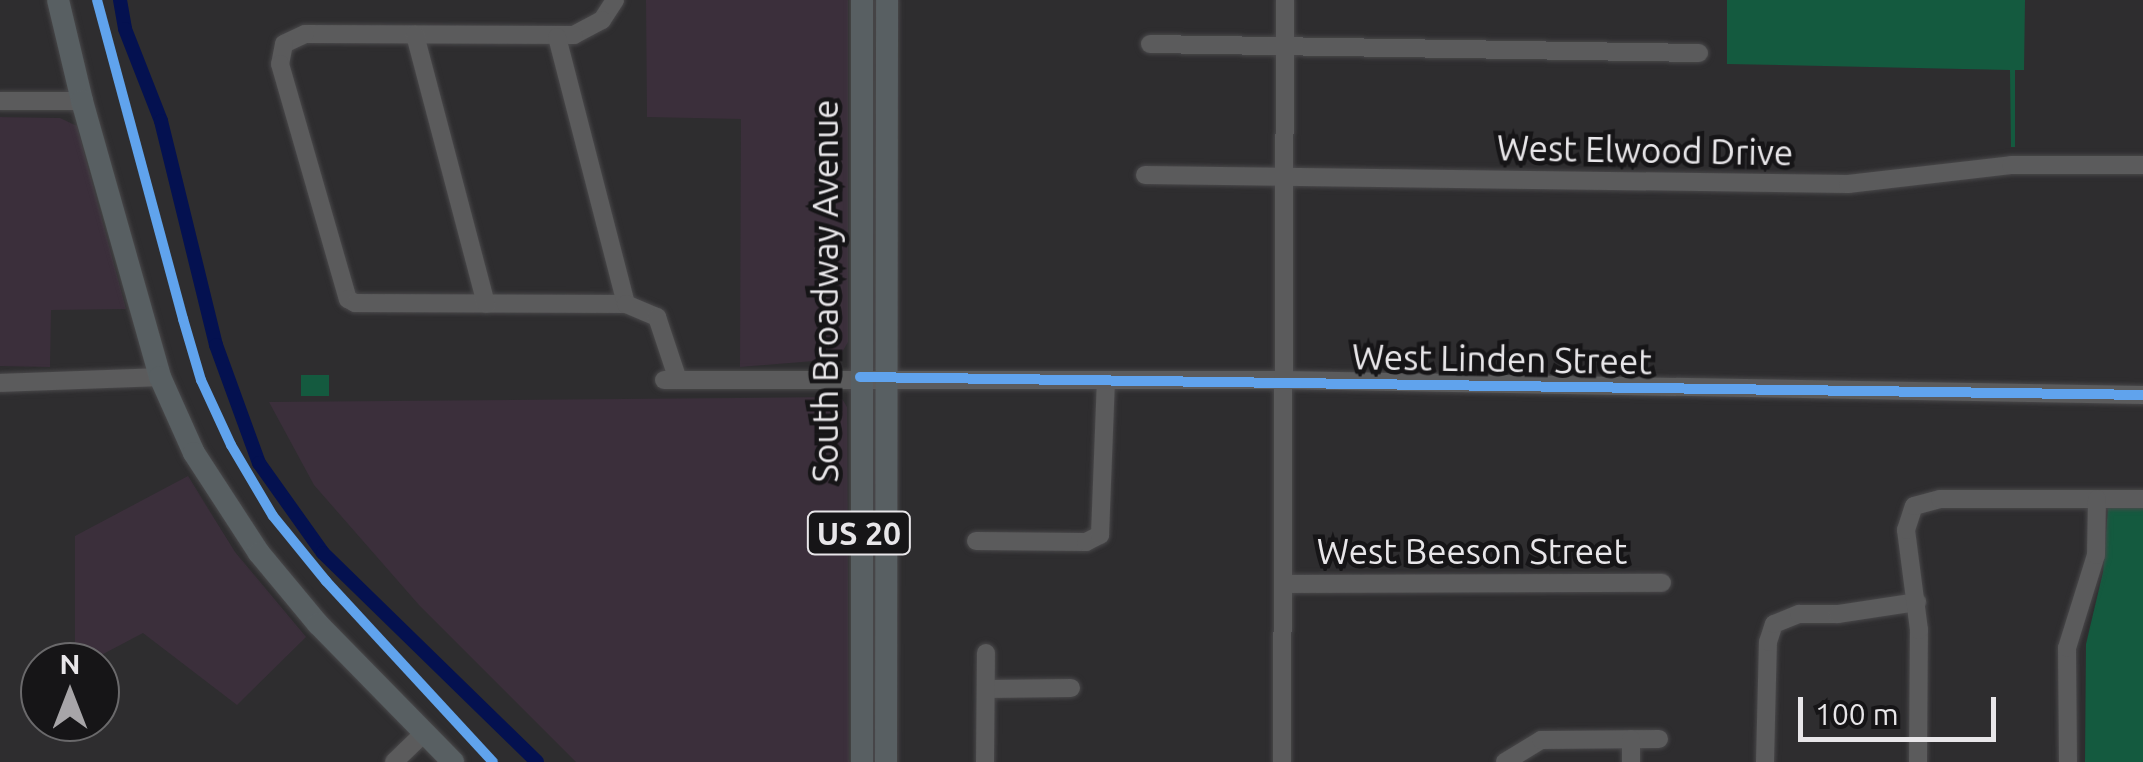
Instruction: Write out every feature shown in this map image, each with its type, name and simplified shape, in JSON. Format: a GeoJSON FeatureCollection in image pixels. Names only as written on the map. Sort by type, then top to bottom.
{"type":"FeatureCollection","features":[{"type":"Feature","properties":{"kind":"main road"},"geometry":{"type":"LineString","coordinates":[[58,0],[82,101],[160,377],[194,453],[259,553],[318,624],[453,762]]}},
{"type":"Feature","properties":{"kind":"main road","name":"South Broadway Avenue"},"geometry":{"type":"LineString","coordinates":[[862,0],[862,762]]}},
{"type":"Feature","properties":{"kind":"main road","name":"South Broadway Avenue"},"geometry":{"type":"LineString","coordinates":[[886,762],[887,0]]}},
{"type":"Feature","properties":{"kind":"street"},"geometry":{"type":"LineString","coordinates":[[557,37],[626,304],[355,303],[348,299],[280,64],[284,44],[305,34],[574,35],[602,20],[615,0]]}},
{"type":"Feature","properties":{"kind":"street"},"geometry":{"type":"LineString","coordinates":[[1282,762],[1285,0]]}},
{"type":"Feature","properties":{"kind":"street"},"geometry":{"type":"LineString","coordinates":[[415,35],[486,304]]}},
{"type":"Feature","properties":{"kind":"street"},"geometry":{"type":"LineString","coordinates":[[1150,44],[1699,53]]}},
{"type":"Feature","properties":{"kind":"street"},"geometry":{"type":"LineString","coordinates":[[0,101],[82,101]]}},
{"type":"Feature","properties":{"kind":"street","name":"West Elwood Drive"},"geometry":{"type":"LineString","coordinates":[[1145,176],[1848,184],[2011,166],[2143,166]]}},
{"type":"Feature","properties":{"kind":"street","name":"West Linden Street"},"geometry":{"type":"LineString","coordinates":[[626,304],[658,317],[671,380],[1283,380],[2143,395]]}},
{"type":"Feature","properties":{"kind":"street"},"geometry":{"type":"LineString","coordinates":[[0,383],[160,377]]}},
{"type":"Feature","properties":{"kind":"street"},"geometry":{"type":"LineString","coordinates":[[976,541],[1086,542],[1100,535],[1106,381]]}},
{"type":"Feature","properties":{"kind":"street"},"geometry":{"type":"LineString","coordinates":[[1918,762],[1917,602],[1906,530],[1914,506],[1940,499],[2143,499]]}},
{"type":"Feature","properties":{"kind":"street"},"geometry":{"type":"LineString","coordinates":[[2068,762],[2067,648],[2096,555],[2097,499]]}},
{"type":"Feature","properties":{"kind":"street","name":"West Beeson Street"},"geometry":{"type":"LineString","coordinates":[[1283,584],[1662,583]]}},
{"type":"Feature","properties":{"kind":"street"},"geometry":{"type":"LineString","coordinates":[[1766,762],[1768,642],[1774,624],[1798,614],[1838,614],[1917,602]]}},
{"type":"Feature","properties":{"kind":"street"},"geometry":{"type":"LineString","coordinates":[[986,653],[986,762]]}},
{"type":"Feature","properties":{"kind":"street"},"geometry":{"type":"LineString","coordinates":[[986,688],[1071,688]]}},
{"type":"Feature","properties":{"kind":"street"},"geometry":{"type":"LineString","coordinates":[[394,762],[424,733]]}},
{"type":"Feature","properties":{"kind":"street"},"geometry":{"type":"LineString","coordinates":[[1631,739],[1631,762]]}},
{"type":"Feature","properties":{"kind":"street"},"geometry":{"type":"LineString","coordinates":[[1505,762],[1541,740],[1659,739]]}},
{"type":"Feature","properties":{"kind":"shaded area"},"geometry":{"type":"Polygon","coordinates":[[[646,0],[848,0],[848,342],[838,359],[740,367],[741,119],[647,117],[646,0]]]}},
{"type":"Feature","properties":{"kind":"shaded area"},"geometry":{"type":"Polygon","coordinates":[[[0,117],[60,118],[77,126],[126,309],[51,310],[50,367],[0,366],[0,117]]]}},
{"type":"Feature","properties":{"kind":"shaded area"},"geometry":{"type":"Polygon","coordinates":[[[841,397],[847,407],[849,762],[576,762],[419,605],[314,485],[269,402],[841,397]]]}},
{"type":"Feature","properties":{"kind":"shaded area"},"geometry":{"type":"Polygon","coordinates":[[[188,476],[235,552],[306,637],[237,705],[143,633],[120,645],[120,642],[75,642],[75,536],[188,476]]]}},
{"type":"Feature","properties":{"kind":"green space"},"geometry":{"type":"Polygon","coordinates":[[[1727,0],[2025,0],[2024,70],[2015,70],[2015,147],[2011,147],[2010,70],[1727,64],[1727,0]]]}},
{"type":"Feature","properties":{"kind":"green space"},"geometry":{"type":"Polygon","coordinates":[[[301,375],[329,375],[329,396],[301,396],[301,375]]]}},
{"type":"Feature","properties":{"kind":"green space"},"geometry":{"type":"Polygon","coordinates":[[[2108,507],[2143,507],[2143,762],[2085,762],[2086,644],[2103,572],[2108,507]]]}},
{"type":"Feature","properties":{"kind":"waterway"},"geometry":{"type":"LineString","coordinates":[[120,0],[125,29],[161,121],[216,345],[259,463],[323,553],[537,762]]}},
{"type":"Feature","properties":{"kind":"cycle path"},"geometry":{"type":"LineString","coordinates":[[97,0],[201,380],[231,445],[273,516],[326,581],[493,762]]}},
{"type":"Feature","properties":{"kind":"cycle path"},"geometry":{"type":"LineString","coordinates":[[860,377],[2143,395]]}}]}
